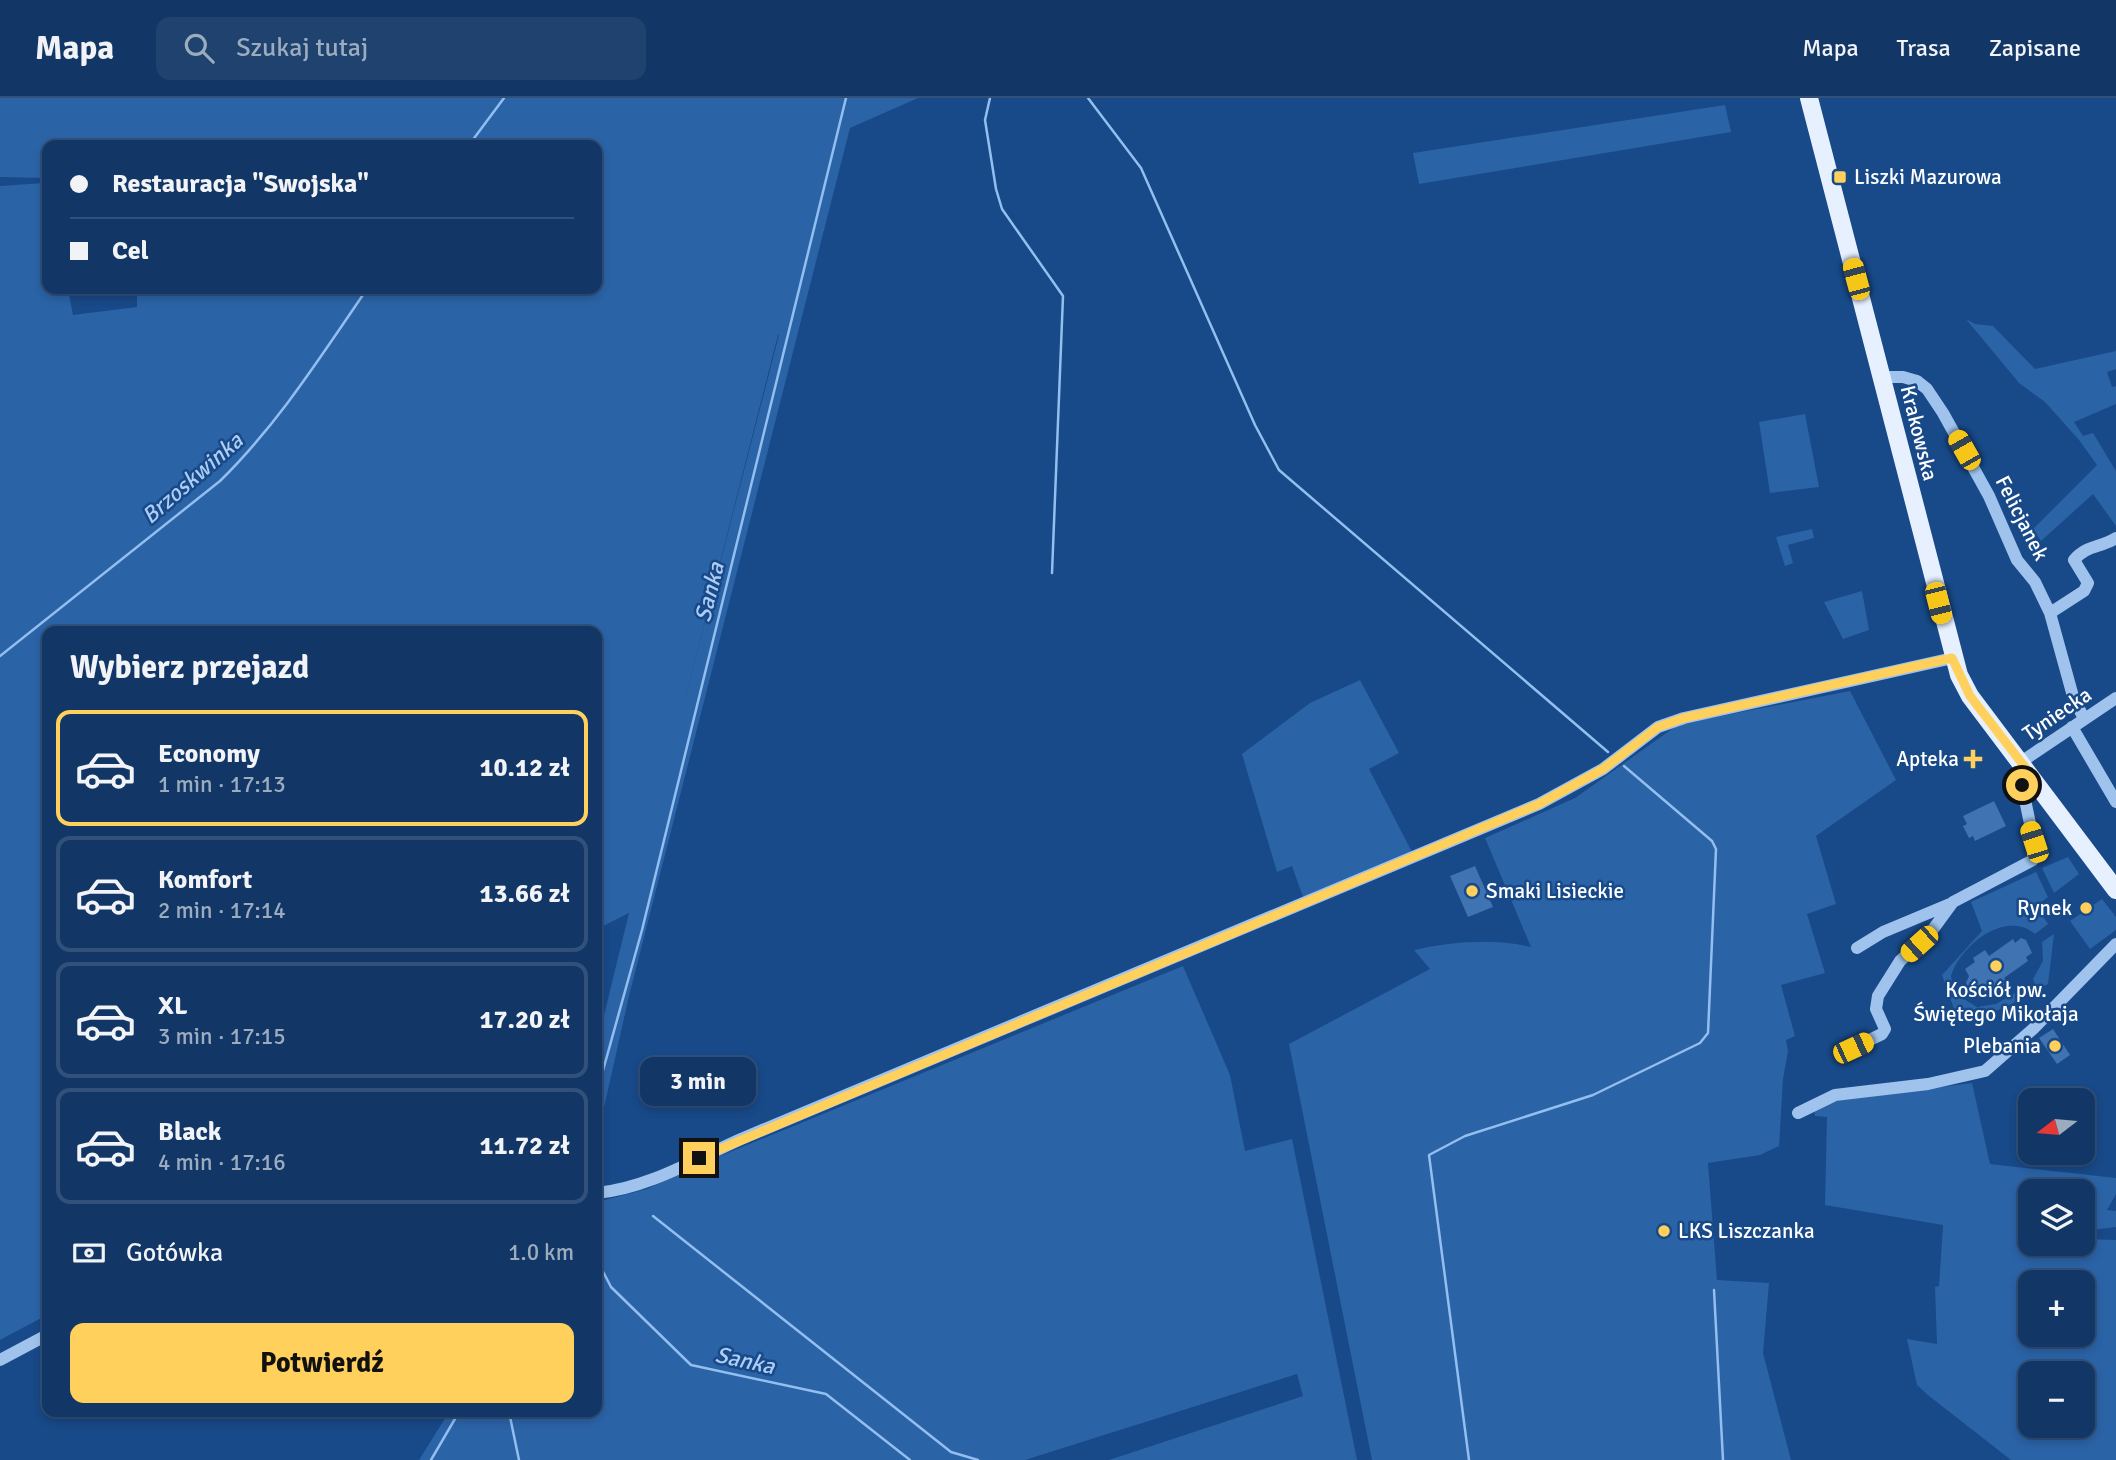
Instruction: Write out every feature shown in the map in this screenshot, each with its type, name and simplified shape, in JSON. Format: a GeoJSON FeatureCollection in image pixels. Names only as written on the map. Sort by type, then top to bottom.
{"type":"FeatureCollection","features":[{"type":"Feature","properties":{"kind":"main road","name":"Krakowska"},"geometry":{"type":"LineString","coordinates":[[1810,98],[1952,658],[1970,696],[2116,890]]}},
{"type":"Feature","properties":{"kind":"street","name":"Felicjanek"},"geometry":{"type":"LineString","coordinates":[[1881,377],[1903,377],[1927,389],[1989,496],[2017,560],[2035,582],[2050,613],[2074,700],[2084,718]]}},
{"type":"Feature","properties":{"kind":"street"},"geometry":{"type":"LineString","coordinates":[[2050,613],[2086,586],[2084,574],[2074,560],[2079,554],[2088,547],[2116,538]]}},
{"type":"Feature","properties":{"kind":"street"},"geometry":{"type":"LineString","coordinates":[[602,1193],[624,1190],[645,1183],[741,1139],[1574,787],[1658,727],[1684,718],[1952,658]]}},
{"type":"Feature","properties":{"kind":"street","name":"Tyniecka"},"geometry":{"type":"LineString","coordinates":[[2026,769],[2072,727],[2116,698]]}},
{"type":"Feature","properties":{"kind":"street"},"geometry":{"type":"LineString","coordinates":[[2072,727],[2116,802]]}},
{"type":"Feature","properties":{"kind":"street"},"geometry":{"type":"LineString","coordinates":[[1857,948],[1883,932],[1953,902],[2033,860],[2034,842],[2022,785],[2026,769]]}},
{"type":"Feature","properties":{"kind":"street"},"geometry":{"type":"LineString","coordinates":[[1853,1048],[1882,1034],[1885,1029],[1876,1009],[1878,996],[1900,961],[1931,932],[1953,902]]}},
{"type":"Feature","properties":{"kind":"street"},"geometry":{"type":"LineString","coordinates":[[1798,1113],[1835,1096],[1928,1084],[1985,1071],[2033,1029],[2116,944]]}},
{"type":"Feature","properties":{"kind":"street"},"geometry":{"type":"LineString","coordinates":[[0,1360],[42,1338]]}},
{"type":"Feature","properties":{"kind":"shaded area"},"geometry":{"type":"Polygon","coordinates":[[[0,98],[918,98],[850,128],[629,996],[602,1117],[602,1024],[629,913],[602,926],[602,626],[42,626],[42,1318],[0,1340],[0,186],[42,183],[42,294],[69,294],[73,315],[137,307],[137,294],[602,294],[602,140],[42,140],[42,178],[0,177],[0,98]],[[778,335],[681,715],[779,335],[778,335]]]}},
{"type":"Feature","properties":{"kind":"shaded area"},"geometry":{"type":"Polygon","coordinates":[[[1725,105],[1731,132],[1419,184],[1413,153],[1725,105]]]}},
{"type":"Feature","properties":{"kind":"shaded area"},"geometry":{"type":"Polygon","coordinates":[[[1966,319],[1975,324],[1993,326],[2035,369],[2116,351],[2116,369],[2107,372],[2112,387],[2116,386],[2116,404],[2074,422],[2083,436],[2093,433],[2116,471],[2116,526],[2093,494],[2041,541],[2033,529],[2097,465],[2045,402],[2019,383],[1966,319]]]}},
{"type":"Feature","properties":{"kind":"shaded area"},"geometry":{"type":"Polygon","coordinates":[[[1805,414],[1819,487],[1770,493],[1759,422],[1805,414]]]}},
{"type":"Feature","properties":{"kind":"shaded area"},"geometry":{"type":"Polygon","coordinates":[[[1812,529],[1814,538],[1788,545],[1793,563],[1785,566],[1776,537],[1812,529]]]}},
{"type":"Feature","properties":{"kind":"shaded area"},"geometry":{"type":"Polygon","coordinates":[[[1862,591],[1869,630],[1843,639],[1824,602],[1862,591]]]}},
{"type":"Feature","properties":{"kind":"shaded area"},"geometry":{"type":"Polygon","coordinates":[[[1360,680],[1399,753],[1369,769],[1412,852],[1303,897],[1292,866],[1277,872],[1242,754],[1310,703],[1360,680]]]}},
{"type":"Feature","properties":{"kind":"shaded area"},"geometry":{"type":"Polygon","coordinates":[[[1850,691],[1896,780],[1816,836],[1836,904],[1807,914],[1825,973],[1781,985],[1795,1036],[1786,1040],[1788,1051],[1783,1079],[1779,1146],[1760,1155],[1708,1163],[1717,1280],[1769,1283],[1763,1353],[1791,1460],[1372,1460],[1289,1044],[1430,969],[1414,950],[1472,942],[1531,947],[1485,838],[1575,798],[1679,724],[1850,691]]]}},
{"type":"Feature","properties":{"kind":"shaded area"},"geometry":{"type":"Polygon","coordinates":[[[2068,857],[2079,874],[2054,893],[2042,868],[2068,857]]]}},
{"type":"Feature","properties":{"kind":"shaded area"},"geometry":{"type":"Polygon","coordinates":[[[2036,872],[2048,897],[2036,906],[2048,924],[2035,934],[2023,927],[2010,926],[1985,934],[1964,953],[1951,976],[1954,993],[1977,1007],[1996,1004],[2024,988],[2031,993],[1985,1014],[1965,1013],[1954,1009],[1942,975],[1982,931],[1971,902],[2036,872]]]}},
{"type":"Feature","properties":{"kind":"shaded area"},"geometry":{"type":"Polygon","coordinates":[[[2102,899],[2116,917],[2116,930],[2090,949],[2070,921],[2102,899]]]}},
{"type":"Feature","properties":{"kind":"shaded area"},"geometry":{"type":"Polygon","coordinates":[[[2054,934],[2048,984],[2037,990],[2033,979],[2043,961],[2042,942],[2054,934]]]}},
{"type":"Feature","properties":{"kind":"shaded area"},"geometry":{"type":"Polygon","coordinates":[[[1183,966],[1230,1075],[1245,1151],[1292,1139],[1357,1460],[1109,1460],[1303,1396],[1297,1374],[1025,1460],[419,1460],[446,1417],[602,1417],[602,1201],[647,1189],[701,1164],[1183,966]]]}},
{"type":"Feature","properties":{"kind":"shaded area"},"geometry":{"type":"Polygon","coordinates":[[[1972,1083],[1990,1164],[2116,1178],[2116,1194],[2107,1210],[2116,1211],[2116,1227],[2095,1230],[2095,1179],[2018,1179],[2018,1256],[2095,1256],[2095,1239],[2116,1240],[2116,1460],[2011,1460],[1917,1385],[1907,1339],[1937,1344],[1935,1287],[1939,1286],[1943,1225],[1825,1205],[1827,1117],[1815,1116],[1814,1109],[1835,1101],[1972,1083]]]}},
{"type":"Feature","properties":{"kind":"building"},"geometry":{"type":"Polygon","coordinates":[[[1994,801],[2006,826],[1975,841],[1973,836],[1969,838],[1963,826],[1967,824],[1963,816],[1994,801]]]}},
{"type":"Feature","properties":{"kind":"building","name":"Smaki Lisieckie"},"geometry":{"type":"Polygon","coordinates":[[[1475,866],[1493,907],[1468,917],[1450,876],[1475,866]]]}},
{"type":"Feature","properties":{"kind":"building","name":"Kościół pw. Świętego Mikołaja"},"geometry":{"type":"Polygon","coordinates":[[[2021,938],[2026,940],[2032,953],[2026,957],[2028,961],[2004,978],[2008,983],[1984,996],[1978,989],[1969,988],[1966,983],[1969,976],[1965,969],[1975,962],[1973,958],[1985,950],[1989,956],[2013,939],[2015,943],[2021,938]]]}},
{"type":"Feature","properties":{"kind":"building","name":"Plebania"},"geometry":{"type":"Polygon","coordinates":[[[2053,1029],[2070,1055],[2057,1064],[2039,1038],[2053,1029]]]}},
{"type":"Feature","properties":{"kind":"waterway","name":"Brzoskwinka"},"geometry":{"type":"LineString","coordinates":[[473,140],[504,98]]}},
{"type":"Feature","properties":{"kind":"waterway","name":"Sanka"},"geometry":{"type":"LineString","coordinates":[[602,1074],[642,930],[846,98]]}},
{"type":"Feature","properties":{"kind":"waterway"},"geometry":{"type":"LineString","coordinates":[[990,98],[985,120],[996,189],[1002,209],[1063,296],[1052,573]]}},
{"type":"Feature","properties":{"kind":"waterway"},"geometry":{"type":"LineString","coordinates":[[1088,98],[1141,168],[1255,425],[1279,470],[1608,752]]}},
{"type":"Feature","properties":{"kind":"waterway","name":"Brzoskwinka"},"geometry":{"type":"LineString","coordinates":[[0,656],[220,481],[280,413],[364,294]]}},
{"type":"Feature","properties":{"kind":"waterway"},"geometry":{"type":"LineString","coordinates":[[1469,1460],[1429,1155],[1465,1136],[1593,1095],[1700,1043],[1708,1033],[1716,849],[1712,841],[1624,766]]}},
{"type":"Feature","properties":{"kind":"waterway"},"geometry":{"type":"LineString","coordinates":[[653,1216],[951,1452],[978,1460]]}},
{"type":"Feature","properties":{"kind":"waterway","name":"Sanka"},"geometry":{"type":"LineString","coordinates":[[602,1270],[611,1287],[691,1365],[826,1394],[910,1460]]}},
{"type":"Feature","properties":{"kind":"waterway"},"geometry":{"type":"LineString","coordinates":[[1714,1290],[1723,1460]]}},
{"type":"Feature","properties":{"kind":"waterway"},"geometry":{"type":"LineString","coordinates":[[431,1460],[456,1417]]}},
{"type":"Feature","properties":{"kind":"waterway"},"geometry":{"type":"LineString","coordinates":[[510,1417],[519,1460]]}},
{"type":"Feature","properties":{"kind":"place","name":"Liszki Mazurowa"},"geometry":{"type":"Point","coordinates":[1840,177]}},
{"type":"Feature","properties":{"kind":"place","name":"Apteka"},"geometry":{"type":"Point","coordinates":[1973,759]}},
{"type":"Feature","properties":{"kind":"place","name":"Smaki Lisieckie"},"geometry":{"type":"Point","coordinates":[1472,891]}},
{"type":"Feature","properties":{"kind":"place","name":"Rynek"},"geometry":{"type":"Point","coordinates":[2086,908]}},
{"type":"Feature","properties":{"kind":"place","name":"Kościół pw. Świętego Mikołaja"},"geometry":{"type":"Point","coordinates":[1996,966]}},
{"type":"Feature","properties":{"kind":"place","name":"Plebania"},"geometry":{"type":"Point","coordinates":[2055,1046]}},
{"type":"Feature","properties":{"kind":"place","name":"LKS Liszczanka"},"geometry":{"type":"Point","coordinates":[1664,1231]}},
{"type":"Feature","properties":{"kind":"route"},"geometry":{"type":"LineString","coordinates":[[699,1158],[1539,804],[1603,769],[1658,727],[1684,718],[1952,658],[1970,696],[2031,775],[2022,785]]}}]}
